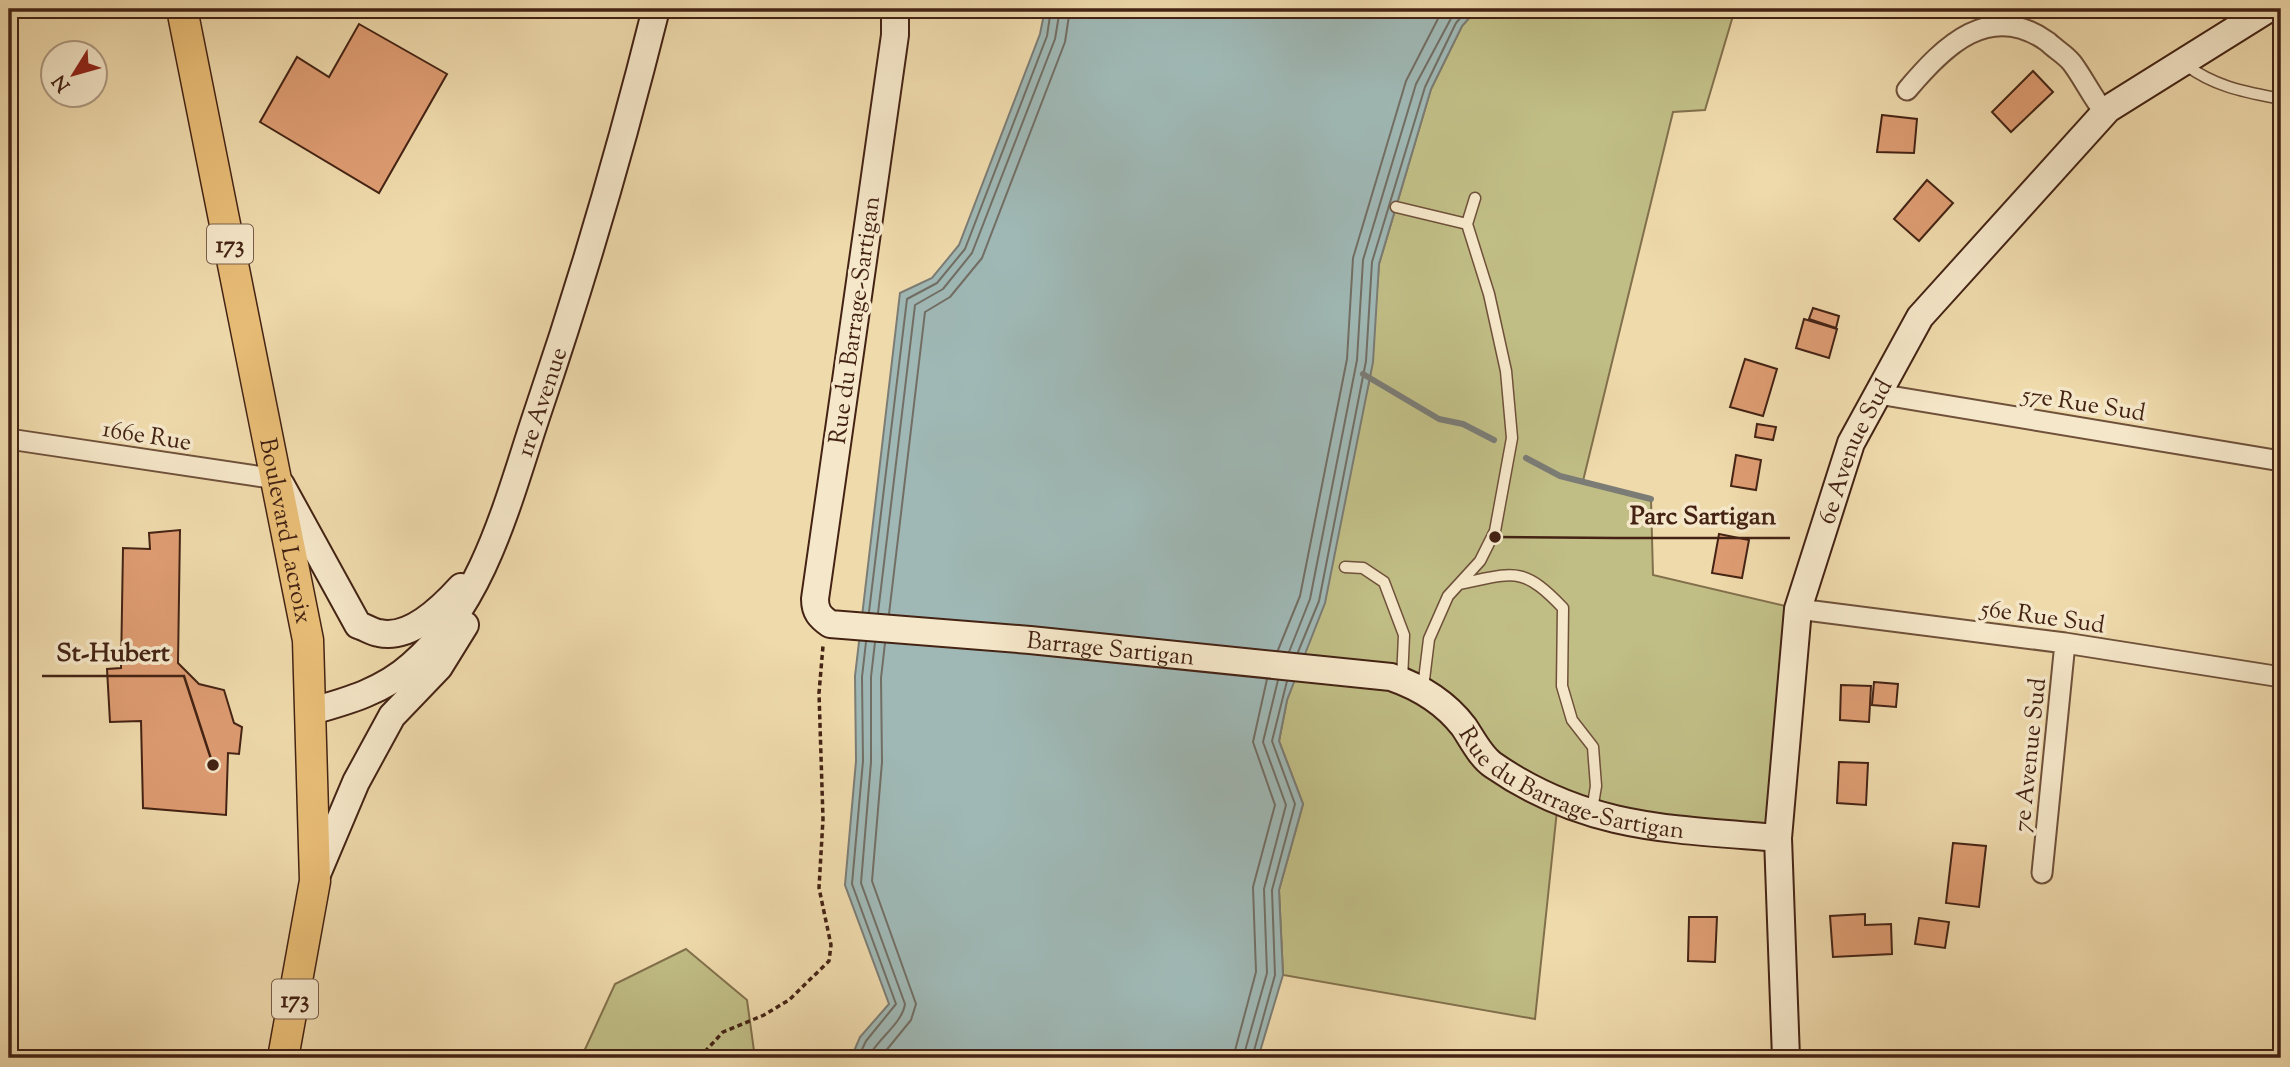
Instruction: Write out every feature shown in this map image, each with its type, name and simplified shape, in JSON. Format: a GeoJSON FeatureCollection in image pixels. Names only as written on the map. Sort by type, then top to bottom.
{"type":"FeatureCollection","features":[{"type":"Feature","properties":{"kind":"main road","name":"Boulevard Lacroix"},"geometry":{"type":"LineString","coordinates":[[182,9],[308,640],[312,711],[314,881],[283,1058]]}},
{"type":"Feature","properties":{"kind":"main road","name":"1re Avenue"},"geometry":{"type":"LineString","coordinates":[[312,711],[352,700],[386,686],[413,664],[451,622],[488,558],[569,321],[629,118],[656,9]]}},
{"type":"Feature","properties":{"kind":"main road","name":"Rue du Barrage-Sartigan"},"geometry":{"type":"LineString","coordinates":[[827,622],[815,610],[815,599],[895,35],[895,9]]}},
{"type":"Feature","properties":{"kind":"main road","name":"6e Avenue Sud"},"geometry":{"type":"LineString","coordinates":[[1786,1058],[1778,838],[1798,609],[1851,443],[1920,317],[2105,113],[2268,9]]}},
{"type":"Feature","properties":{"kind":"main road"},"geometry":{"type":"LineString","coordinates":[[277,479],[358,625],[380,634],[402,632],[441,609],[488,558]]}},
{"type":"Feature","properties":{"kind":"main road"},"geometry":{"type":"LineString","coordinates":[[314,881],[356,782],[392,716],[439,667],[473,613],[488,558]]}},
{"type":"Feature","properties":{"kind":"main road","name":"Barrage Sartigan"},"geometry":{"type":"LineString","coordinates":[[827,622],[1030,640],[1405,682]]}},
{"type":"Feature","properties":{"kind":"main road","name":"Rue du Barrage-Sartigan"},"geometry":{"type":"LineString","coordinates":[[1405,682],[1458,720],[1490,763],[1540,794],[1591,814],[1647,827],[1778,838]]}},
{"type":"Feature","properties":{"kind":"street"},"geometry":{"type":"LineString","coordinates":[[1907,90],[1937,54],[1965,32],[1990,23],[2032,29],[2071,62],[2105,113]]}},
{"type":"Feature","properties":{"kind":"street","name":"57e Rue Sud"},"geometry":{"type":"LineString","coordinates":[[1878,394],[2281,461]]}},
{"type":"Feature","properties":{"kind":"street","name":"166e Rue"},"geometry":{"type":"LineString","coordinates":[[9,439],[277,479]]}},
{"type":"Feature","properties":{"kind":"street","name":"56e Rue Sud"},"geometry":{"type":"LineString","coordinates":[[1798,609],[2064,643],[2281,677]]}},
{"type":"Feature","properties":{"kind":"street","name":"7e Avenue Sud"},"geometry":{"type":"LineString","coordinates":[[2042,873],[2064,643]]}},
{"type":"Feature","properties":{"kind":"lane"},"geometry":{"type":"LineString","coordinates":[[2182,62],[2202,77],[2227,88],[2281,99]]}},
{"type":"Feature","properties":{"kind":"lane"},"geometry":{"type":"LineString","coordinates":[[1405,682],[1429,639],[1448,596],[1479,561],[1495,531],[1512,438],[1506,371],[1489,294],[1467,224],[1475,198]]}},
{"type":"Feature","properties":{"kind":"lane"},"geometry":{"type":"LineString","coordinates":[[1396,207],[1467,224]]}},
{"type":"Feature","properties":{"kind":"lane"},"geometry":{"type":"LineString","coordinates":[[1345,567],[1363,568],[1384,582],[1404,635],[1405,682]]}},
{"type":"Feature","properties":{"kind":"lane"},"geometry":{"type":"LineString","coordinates":[[1459,584],[1509,574],[1537,581],[1563,608],[1562,686],[1572,720],[1593,747],[1596,786],[1591,814]]}},
{"type":"Feature","properties":{"kind":"path"},"geometry":{"type":"LineString","coordinates":[[699,1058],[723,1032],[764,1016],[789,1000],[829,961],[831,946],[819,888],[824,819],[819,693],[827,622]]}},
{"type":"Feature","properties":{"kind":"shaded area"},"geometry":{"type":"Polygon","coordinates":[[[1477,9],[1735,9],[1705,110],[1673,112],[1583,481],[1651,499],[1653,575],[1798,609],[1778,838],[1558,801],[1535,1019],[1283,975],[1279,890],[1303,804],[1279,741],[1287,700],[1300,665],[1370,378],[1379,264],[1431,89],[1462,26],[1477,9]]]}},
{"type":"Feature","properties":{"kind":"shaded area"},"geometry":{"type":"Polygon","coordinates":[[[686,949],[747,1000],[755,1058],[581,1058],[615,984],[686,949]]]}},
{"type":"Feature","properties":{"kind":"water"},"geometry":{"type":"Polygon","coordinates":[[[1045,9],[1477,9],[1462,26],[1431,89],[1379,264],[1373,362],[1325,603],[1287,700],[1279,741],[1303,804],[1279,890],[1283,975],[1258,1058],[851,1058],[860,1037],[889,1004],[845,885],[856,761],[855,676],[900,293],[932,278],[959,245],[1040,34],[1045,9]]]}},
{"type":"Feature","properties":{"kind":"building"},"geometry":{"type":"Polygon","coordinates":[[[359,24],[447,74],[379,193],[260,122],[297,57],[329,77],[359,24]]]}},
{"type":"Feature","properties":{"kind":"building"},"geometry":{"type":"Polygon","coordinates":[[[2033,71],[2053,92],[2011,132],[1992,112],[2033,71]]]}},
{"type":"Feature","properties":{"kind":"building"},"geometry":{"type":"Polygon","coordinates":[[[1882,115],[1917,119],[1914,153],[1877,152],[1882,115]]]}},
{"type":"Feature","properties":{"kind":"building"},"geometry":{"type":"Polygon","coordinates":[[[1927,180],[1953,203],[1919,241],[1894,219],[1927,180]]]}},
{"type":"Feature","properties":{"kind":"building"},"geometry":{"type":"Polygon","coordinates":[[[1813,308],[1839,316],[1836,328],[1809,319],[1813,308]]]}},
{"type":"Feature","properties":{"kind":"building"},"geometry":{"type":"Polygon","coordinates":[[[1804,319],[1837,329],[1829,358],[1796,348],[1804,319]]]}},
{"type":"Feature","properties":{"kind":"building"},"geometry":{"type":"Polygon","coordinates":[[[1745,359],[1777,369],[1763,416],[1730,407],[1745,359]]]}},
{"type":"Feature","properties":{"kind":"building"},"geometry":{"type":"Polygon","coordinates":[[[1757,424],[1776,427],[1773,440],[1755,437],[1757,424]]]}},
{"type":"Feature","properties":{"kind":"building"},"geometry":{"type":"Polygon","coordinates":[[[1736,455],[1761,460],[1756,490],[1731,486],[1736,455]]]}},
{"type":"Feature","properties":{"kind":"building"},"geometry":{"type":"Polygon","coordinates":[[[180,530],[178,663],[199,684],[224,690],[234,723],[242,727],[239,754],[228,753],[226,815],[143,808],[141,721],[110,722],[107,669],[121,668],[123,548],[150,549],[149,533],[180,530]]]}},
{"type":"Feature","properties":{"kind":"building"},"geometry":{"type":"Polygon","coordinates":[[[1719,534],[1749,540],[1742,578],[1712,573],[1719,534]]]}},
{"type":"Feature","properties":{"kind":"building"},"geometry":{"type":"Polygon","coordinates":[[[1874,682],[1898,684],[1896,707],[1872,705],[1874,682]]]}},
{"type":"Feature","properties":{"kind":"building"},"geometry":{"type":"Polygon","coordinates":[[[1841,685],[1871,686],[1869,722],[1840,720],[1841,685]]]}},
{"type":"Feature","properties":{"kind":"building"},"geometry":{"type":"Polygon","coordinates":[[[1839,762],[1868,763],[1866,805],[1837,803],[1839,762]]]}},
{"type":"Feature","properties":{"kind":"building"},"geometry":{"type":"Polygon","coordinates":[[[1953,843],[1986,846],[1979,907],[1946,903],[1953,843]]]}},
{"type":"Feature","properties":{"kind":"building"},"geometry":{"type":"Polygon","coordinates":[[[1865,914],[1865,925],[1891,924],[1892,954],[1833,957],[1830,916],[1865,914]]]}},
{"type":"Feature","properties":{"kind":"building"},"geometry":{"type":"Polygon","coordinates":[[[1689,917],[1717,917],[1715,962],[1688,961],[1689,917]]]}},
{"type":"Feature","properties":{"kind":"building"},"geometry":{"type":"Polygon","coordinates":[[[1919,918],[1949,922],[1945,948],[1915,944],[1919,918]]]}},
{"type":"Feature","properties":{"kind":"waterway"},"geometry":{"type":"LineString","coordinates":[[1363,374],[1439,419],[1463,424],[1494,440]]}},
{"type":"Feature","properties":{"kind":"waterway"},"geometry":{"type":"LineString","coordinates":[[1526,458],[1560,476],[1651,499]]}},
{"type":"Feature","properties":{"kind":"place","name":"Parc Sartigan"},"geometry":{"type":"Point","coordinates":[1495,537]}},
{"type":"Feature","properties":{"kind":"place","name":"St-Hubert"},"geometry":{"type":"Point","coordinates":[213,765]}}]}
